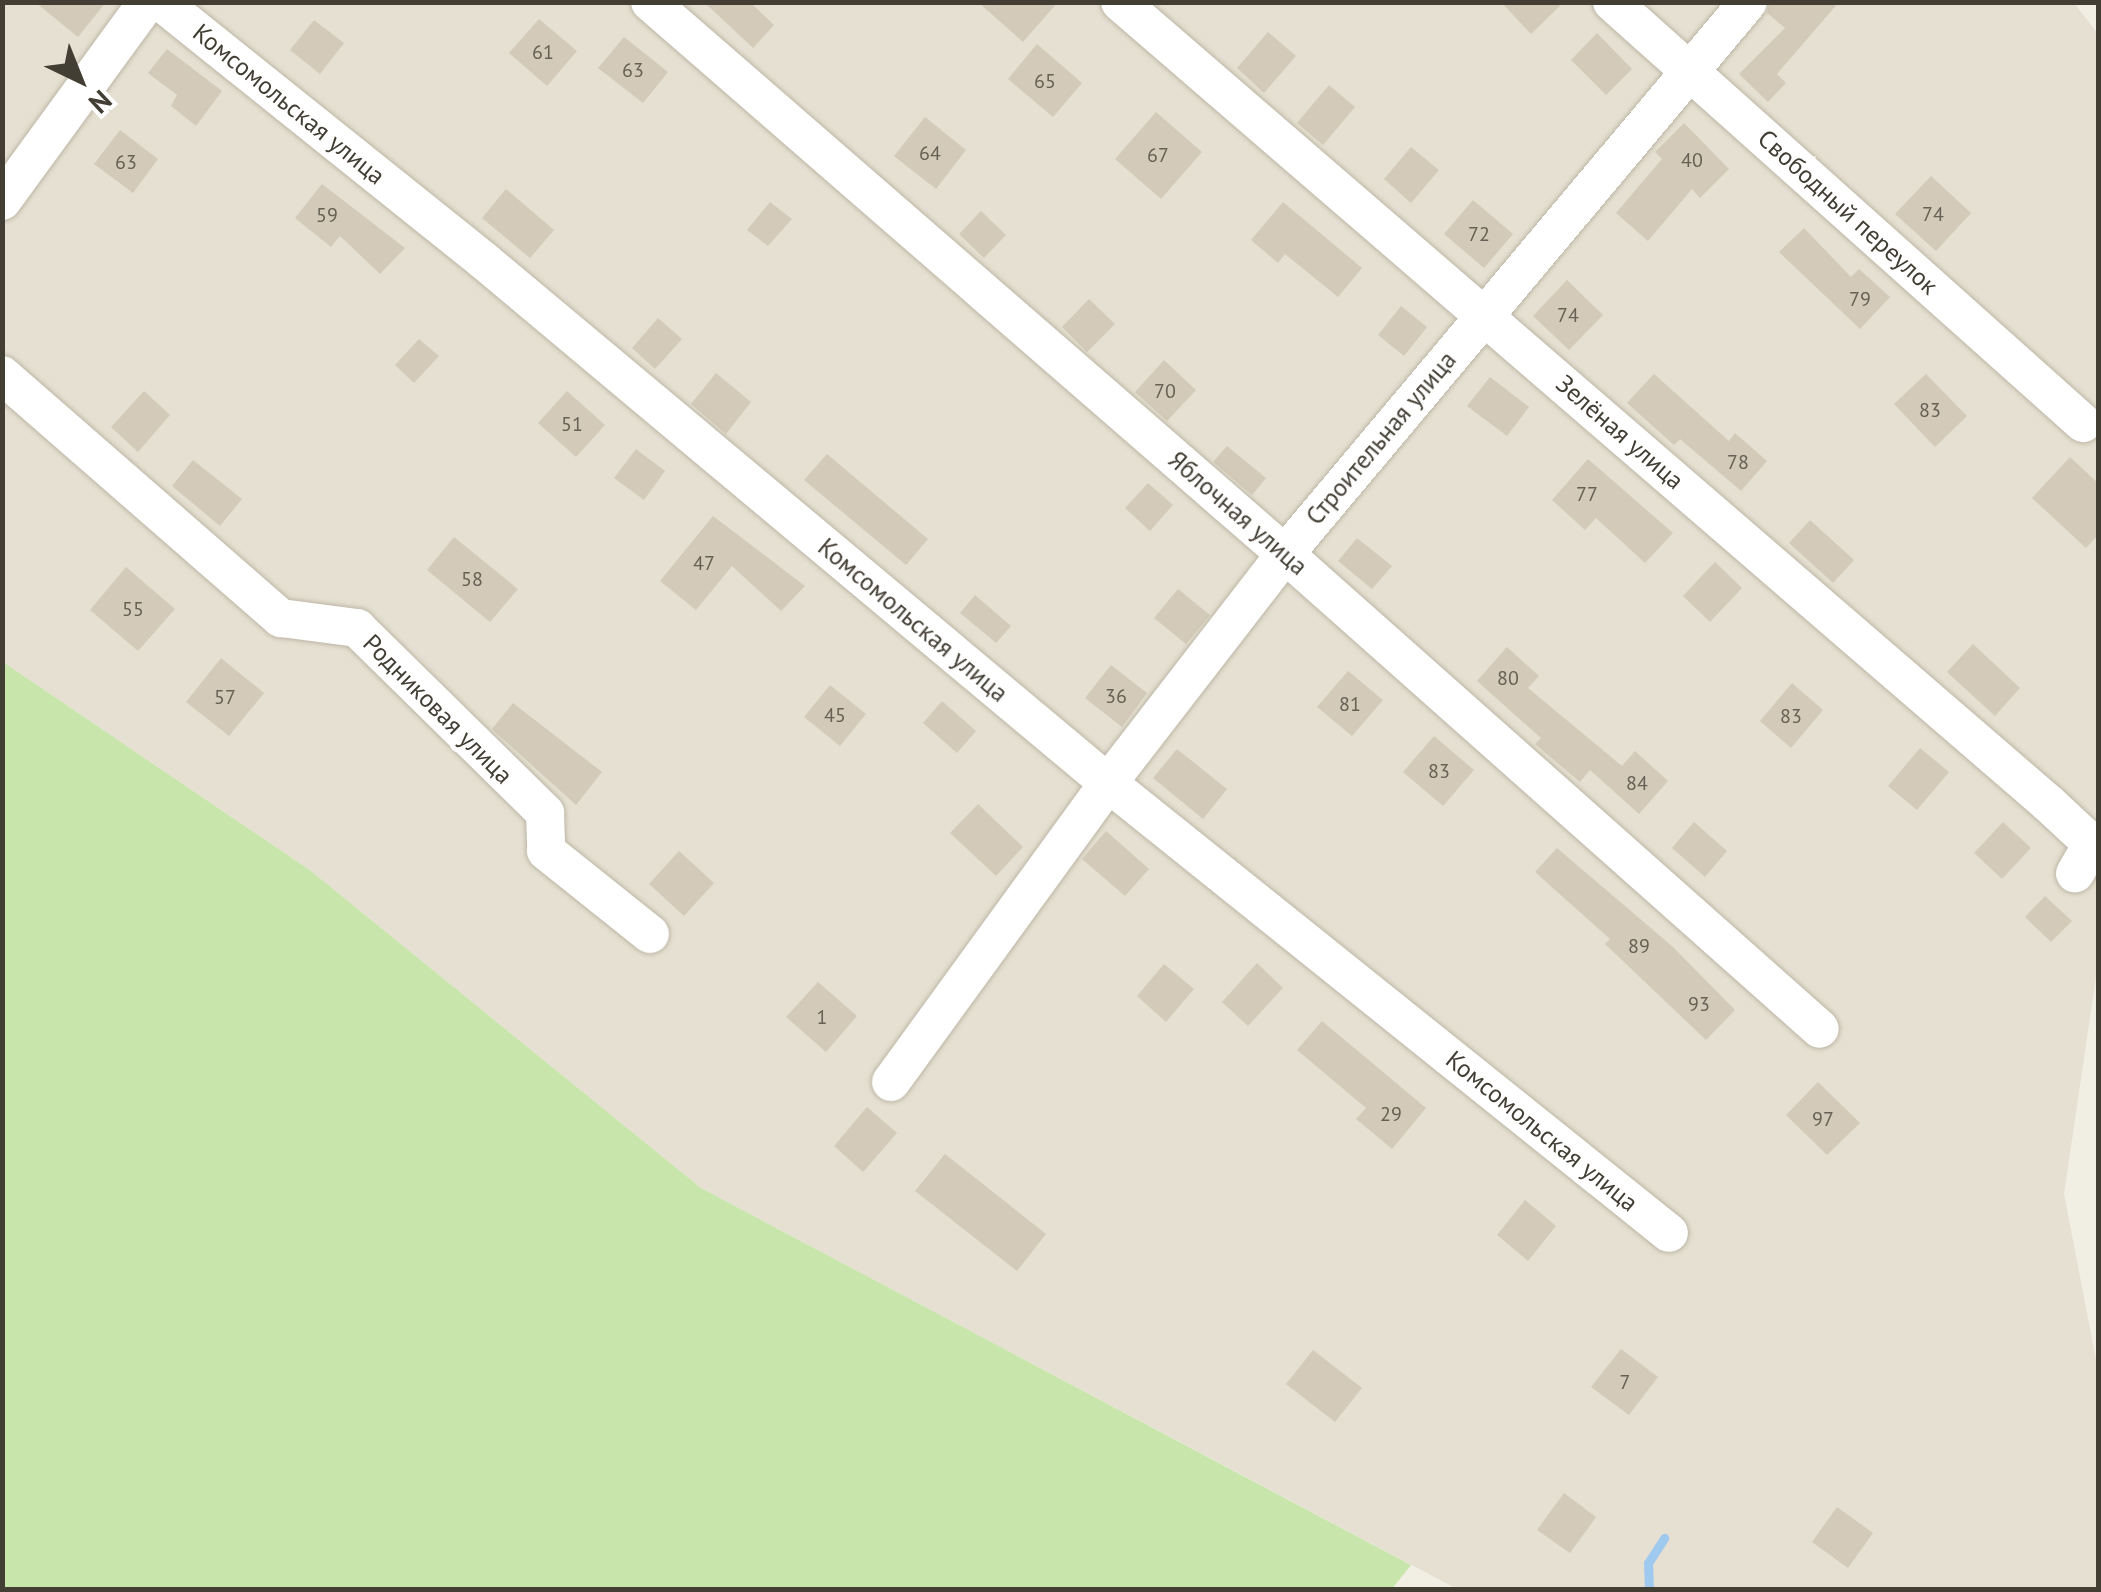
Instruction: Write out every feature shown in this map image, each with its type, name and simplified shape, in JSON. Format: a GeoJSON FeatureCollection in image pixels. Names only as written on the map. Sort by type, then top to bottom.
{"type":"FeatureCollection","features":[{"type":"Feature","properties":{"kind":"street"},"geometry":{"type":"LineString","coordinates":[[2,201],[147,2]]}},
{"type":"Feature","properties":{"kind":"street","name":"Комсомольская улица"},"geometry":{"type":"LineString","coordinates":[[162,2],[483,260],[1108,783],[1669,1233]]}},
{"type":"Feature","properties":{"kind":"street","name":"Яблочная улица"},"geometry":{"type":"LineString","coordinates":[[650,2],[1286,554],[1820,1029]]}},
{"type":"Feature","properties":{"kind":"street","name":"Зелёная улица"},"geometry":{"type":"LineString","coordinates":[[1120,2],[2092,844],[2075,873]]}},
{"type":"Feature","properties":{"kind":"street","name":"Свободный переулок"},"geometry":{"type":"LineString","coordinates":[[1612,2],[2083,424]]}},
{"type":"Feature","properties":{"kind":"street","name":"Строительная улица"},"geometry":{"type":"LineString","coordinates":[[891,1082],[1108,783],[1286,554],[1748,2]]}},
{"type":"Feature","properties":{"kind":"street","name":"Родниковая улица"},"geometry":{"type":"LineString","coordinates":[[2,375],[281,618],[357,628],[545,813],[546,850],[650,934]]}},
{"type":"Feature","properties":{"kind":"shaded area"},"geometry":{"type":"Polygon","coordinates":[[[2,3],[2074,3],[2098,34],[2098,963],[2064,1194],[2098,1370],[2098,1589],[1457,1589],[701,1188],[311,871],[3,662],[2,3]]]}},
{"type":"Feature","properties":{"kind":"green space"},"geometry":{"type":"Polygon","coordinates":[[[3,662],[311,871],[701,1188],[1411,1565],[1391,1590],[3,1589],[3,662]]]}},
{"type":"Feature","properties":{"kind":"building"},"geometry":{"type":"Polygon","coordinates":[[[35,2],[106,2],[78,37],[35,2]]]}},
{"type":"Feature","properties":{"kind":"building"},"geometry":{"type":"Polygon","coordinates":[[[704,2],[750,2],[774,25],[753,48],[704,2]]]}},
{"type":"Feature","properties":{"kind":"building"},"geometry":{"type":"Polygon","coordinates":[[[978,2],[1058,2],[1023,42],[978,2]]]}},
{"type":"Feature","properties":{"kind":"building"},"geometry":{"type":"Polygon","coordinates":[[[1501,2],[1564,2],[1531,34],[1501,2]]]}},
{"type":"Feature","properties":{"kind":"building"},"geometry":{"type":"Polygon","coordinates":[[[1770,2],[1839,2],[1777,74],[1786,83],[1768,102],[1739,74],[1785,28],[1767,13],[1770,2]]]}},
{"type":"Feature","properties":{"kind":"building"},"geometry":{"type":"Polygon","coordinates":[[[539,19],[577,51],[547,86],[509,53],[539,19]]]}},
{"type":"Feature","properties":{"kind":"building"},"geometry":{"type":"Polygon","coordinates":[[[314,20],[344,43],[320,74],[290,50],[314,20]]]}},
{"type":"Feature","properties":{"kind":"building"},"geometry":{"type":"Polygon","coordinates":[[[1268,32],[1296,56],[1264,93],[1237,68],[1268,32]]]}},
{"type":"Feature","properties":{"kind":"building"},"geometry":{"type":"Polygon","coordinates":[[[1597,33],[1632,69],[1606,95],[1571,60],[1597,33]]]}},
{"type":"Feature","properties":{"kind":"building"},"geometry":{"type":"Polygon","coordinates":[[[624,37],[668,72],[643,103],[598,68],[624,37]]]}},
{"type":"Feature","properties":{"kind":"building"},"geometry":{"type":"Polygon","coordinates":[[[1037,44],[1082,83],[1053,117],[1008,79],[1037,44]]]}},
{"type":"Feature","properties":{"kind":"building"},"geometry":{"type":"Polygon","coordinates":[[[167,49],[222,91],[196,126],[171,106],[177,95],[148,73],[167,49]]]}},
{"type":"Feature","properties":{"kind":"building"},"geometry":{"type":"Polygon","coordinates":[[[1329,85],[1355,107],[1323,145],[1297,123],[1329,85]]]}},
{"type":"Feature","properties":{"kind":"building"},"geometry":{"type":"Polygon","coordinates":[[[1156,112],[1202,152],[1161,199],[1115,159],[1156,112]]]}},
{"type":"Feature","properties":{"kind":"building"},"geometry":{"type":"Polygon","coordinates":[[[925,117],[966,150],[936,189],[894,156],[925,117]]]}},
{"type":"Feature","properties":{"kind":"building"},"geometry":{"type":"Polygon","coordinates":[[[1684,123],[1729,169],[1700,198],[1692,189],[1648,241],[1616,213],[1662,159],[1655,152],[1684,123]]]}},
{"type":"Feature","properties":{"kind":"building"},"geometry":{"type":"Polygon","coordinates":[[[120,130],[158,159],[133,193],[94,164],[120,130]]]}},
{"type":"Feature","properties":{"kind":"building"},"geometry":{"type":"Polygon","coordinates":[[[1411,147],[1439,170],[1411,203],[1384,179],[1411,147]]]}},
{"type":"Feature","properties":{"kind":"building"},"geometry":{"type":"Polygon","coordinates":[[[1931,176],[1971,213],[1936,251],[1895,214],[1931,176]]]}},
{"type":"Feature","properties":{"kind":"building"},"geometry":{"type":"Polygon","coordinates":[[[322,184],[405,248],[380,274],[340,236],[331,247],[295,218],[322,184]]]}},
{"type":"Feature","properties":{"kind":"building"},"geometry":{"type":"Polygon","coordinates":[[[506,189],[554,230],[530,258],[482,218],[506,189]]]}},
{"type":"Feature","properties":{"kind":"building"},"geometry":{"type":"Polygon","coordinates":[[[1473,200],[1513,234],[1484,268],[1444,234],[1473,200]]]}},
{"type":"Feature","properties":{"kind":"building"},"geometry":{"type":"Polygon","coordinates":[[[770,202],[792,219],[768,246],[747,230],[770,202]]]}},
{"type":"Feature","properties":{"kind":"building"},"geometry":{"type":"Polygon","coordinates":[[[1283,202],[1362,268],[1338,297],[1285,254],[1278,263],[1251,240],[1283,202]]]}},
{"type":"Feature","properties":{"kind":"building"},"geometry":{"type":"Polygon","coordinates":[[[981,211],[1006,235],[984,258],[959,234],[981,211]]]}},
{"type":"Feature","properties":{"kind":"building"},"geometry":{"type":"Polygon","coordinates":[[[1804,228],[1851,277],[1859,269],[1890,297],[1860,329],[1779,252],[1804,228]]]}},
{"type":"Feature","properties":{"kind":"building"},"geometry":{"type":"Polygon","coordinates":[[[1567,280],[1603,315],[1569,350],[1533,316],[1567,280]]]}},
{"type":"Feature","properties":{"kind":"building"},"geometry":{"type":"Polygon","coordinates":[[[1089,299],[1115,324],[1087,352],[1062,327],[1089,299]]]}},
{"type":"Feature","properties":{"kind":"building"},"geometry":{"type":"Polygon","coordinates":[[[1401,306],[1427,327],[1404,356],[1378,335],[1401,306]]]}},
{"type":"Feature","properties":{"kind":"building"},"geometry":{"type":"Polygon","coordinates":[[[658,318],[682,339],[655,369],[632,348],[658,318]]]}},
{"type":"Feature","properties":{"kind":"building"},"geometry":{"type":"Polygon","coordinates":[[[419,339],[439,356],[414,383],[395,365],[419,339]]]}},
{"type":"Feature","properties":{"kind":"building"},"geometry":{"type":"Polygon","coordinates":[[[1164,360],[1196,390],[1167,421],[1135,392],[1164,360]]]}},
{"type":"Feature","properties":{"kind":"building"},"geometry":{"type":"Polygon","coordinates":[[[716,373],[751,402],[726,434],[691,404],[716,373]]]}},
{"type":"Feature","properties":{"kind":"building"},"geometry":{"type":"Polygon","coordinates":[[[1654,374],[1729,441],[1735,433],[1767,461],[1741,491],[1680,439],[1674,445],[1627,403],[1654,374]]]}},
{"type":"Feature","properties":{"kind":"building"},"geometry":{"type":"Polygon","coordinates":[[[1926,374],[1967,416],[1935,447],[1894,404],[1926,374]]]}},
{"type":"Feature","properties":{"kind":"building"},"geometry":{"type":"Polygon","coordinates":[[[1490,377],[1529,407],[1507,436],[1467,406],[1490,377]]]}},
{"type":"Feature","properties":{"kind":"building"},"geometry":{"type":"Polygon","coordinates":[[[144,391],[170,415],[138,452],[111,427],[144,391]]]}},
{"type":"Feature","properties":{"kind":"building"},"geometry":{"type":"Polygon","coordinates":[[[567,391],[605,425],[576,457],[538,423],[567,391]]]}},
{"type":"Feature","properties":{"kind":"building"},"geometry":{"type":"Polygon","coordinates":[[[1227,446],[1266,478],[1252,495],[1213,462],[1227,446]]]}},
{"type":"Feature","properties":{"kind":"building"},"geometry":{"type":"Polygon","coordinates":[[[636,449],[665,471],[644,500],[614,478],[636,449]]]}},
{"type":"Feature","properties":{"kind":"building"},"geometry":{"type":"Polygon","coordinates":[[[827,454],[928,539],[906,565],[804,480],[827,454]]]}},
{"type":"Feature","properties":{"kind":"building"},"geometry":{"type":"Polygon","coordinates":[[[2070,457],[2098,483],[2098,535],[2086,548],[2032,498],[2070,457]]]}},
{"type":"Feature","properties":{"kind":"building"},"geometry":{"type":"Polygon","coordinates":[[[1588,459],[1673,533],[1645,563],[1596,518],[1585,530],[1552,500],[1588,459]]]}},
{"type":"Feature","properties":{"kind":"building"},"geometry":{"type":"Polygon","coordinates":[[[193,460],[242,499],[220,526],[172,486],[193,460]]]}},
{"type":"Feature","properties":{"kind":"building"},"geometry":{"type":"Polygon","coordinates":[[[1148,483],[1173,505],[1150,531],[1125,508],[1148,483]]]}},
{"type":"Feature","properties":{"kind":"building"},"geometry":{"type":"Polygon","coordinates":[[[713,516],[805,586],[781,611],[732,566],[696,610],[660,581],[713,516]]]}},
{"type":"Feature","properties":{"kind":"building"},"geometry":{"type":"Polygon","coordinates":[[[1810,520],[1854,560],[1833,583],[1789,543],[1810,520]]]}},
{"type":"Feature","properties":{"kind":"building"},"geometry":{"type":"Polygon","coordinates":[[[454,537],[518,589],[490,622],[427,570],[454,537]]]}},
{"type":"Feature","properties":{"kind":"building"},"geometry":{"type":"Polygon","coordinates":[[[1357,538],[1392,566],[1372,589],[1338,561],[1357,538]]]}},
{"type":"Feature","properties":{"kind":"building"},"geometry":{"type":"Polygon","coordinates":[[[1715,562],[1742,588],[1710,622],[1683,596],[1715,562]]]}},
{"type":"Feature","properties":{"kind":"building"},"geometry":{"type":"Polygon","coordinates":[[[126,567],[175,609],[138,651],[90,610],[126,567]]]}},
{"type":"Feature","properties":{"kind":"building"},"geometry":{"type":"Polygon","coordinates":[[[1178,589],[1210,615],[1186,644],[1154,618],[1178,589]]]}},
{"type":"Feature","properties":{"kind":"building"},"geometry":{"type":"Polygon","coordinates":[[[975,595],[1011,626],[996,643],[960,613],[975,595]]]}},
{"type":"Feature","properties":{"kind":"building"},"geometry":{"type":"Polygon","coordinates":[[[1973,644],[2020,688],[1995,716],[1947,672],[1973,644]]]}},
{"type":"Feature","properties":{"kind":"building"},"geometry":{"type":"Polygon","coordinates":[[[1507,647],[1539,676],[1528,688],[1622,766],[1635,751],[1668,781],[1639,814],[1590,770],[1580,782],[1535,744],[1541,738],[1477,681],[1507,647]]]}},
{"type":"Feature","properties":{"kind":"building"},"geometry":{"type":"Polygon","coordinates":[[[221,658],[264,693],[229,736],[186,702],[221,658]]]}},
{"type":"Feature","properties":{"kind":"building"},"geometry":{"type":"Polygon","coordinates":[[[1111,665],[1147,693],[1122,727],[1085,698],[1111,665]]]}},
{"type":"Feature","properties":{"kind":"building"},"geometry":{"type":"Polygon","coordinates":[[[1348,671],[1383,700],[1352,736],[1317,707],[1348,671]]]}},
{"type":"Feature","properties":{"kind":"building"},"geometry":{"type":"Polygon","coordinates":[[[1792,683],[1823,710],[1791,748],[1760,721],[1792,683]]]}},
{"type":"Feature","properties":{"kind":"building"},"geometry":{"type":"Polygon","coordinates":[[[830,685],[866,714],[840,746],[804,717],[830,685]]]}},
{"type":"Feature","properties":{"kind":"building"},"geometry":{"type":"Polygon","coordinates":[[[942,701],[976,731],[957,753],[923,723],[942,701]]]}},
{"type":"Feature","properties":{"kind":"building"},"geometry":{"type":"Polygon","coordinates":[[[513,703],[602,772],[576,805],[492,729],[513,703]]]}},
{"type":"Feature","properties":{"kind":"building"},"geometry":{"type":"Polygon","coordinates":[[[1434,736],[1474,770],[1443,806],[1403,772],[1434,736]]]}},
{"type":"Feature","properties":{"kind":"building"},"geometry":{"type":"Polygon","coordinates":[[[1920,748],[1949,772],[1917,810],[1888,786],[1920,748]]]}},
{"type":"Feature","properties":{"kind":"building"},"geometry":{"type":"Polygon","coordinates":[[[1177,749],[1227,789],[1203,819],[1153,778],[1177,749]]]}},
{"type":"Feature","properties":{"kind":"building"},"geometry":{"type":"Polygon","coordinates":[[[978,804],[1023,847],[996,876],[950,833],[978,804]]]}},
{"type":"Feature","properties":{"kind":"building"},"geometry":{"type":"Polygon","coordinates":[[[1694,822],[1727,851],[1705,877],[1672,848],[1694,822]]]}},
{"type":"Feature","properties":{"kind":"building"},"geometry":{"type":"Polygon","coordinates":[[[2003,822],[2031,848],[2002,879],[1974,853],[2003,822]]]}},
{"type":"Feature","properties":{"kind":"building"},"geometry":{"type":"Polygon","coordinates":[[[1106,831],[1149,869],[1125,896],[1082,859],[1106,831]]]}},
{"type":"Feature","properties":{"kind":"building"},"geometry":{"type":"Polygon","coordinates":[[[1557,848],[1673,947],[1735,1010],[1706,1040],[1605,944],[1610,939],[1535,872],[1557,848]]]}},
{"type":"Feature","properties":{"kind":"building"},"geometry":{"type":"Polygon","coordinates":[[[679,851],[714,883],[684,916],[649,884],[679,851]]]}},
{"type":"Feature","properties":{"kind":"building"},"geometry":{"type":"Polygon","coordinates":[[[2045,896],[2072,921],[2051,942],[2025,917],[2045,896]]]}},
{"type":"Feature","properties":{"kind":"building"},"geometry":{"type":"Polygon","coordinates":[[[1257,963],[1283,988],[1248,1026],[1222,1002],[1257,963]]]}},
{"type":"Feature","properties":{"kind":"building"},"geometry":{"type":"Polygon","coordinates":[[[1164,964],[1194,989],[1166,1022],[1137,996],[1164,964]]]}},
{"type":"Feature","properties":{"kind":"building"},"geometry":{"type":"Polygon","coordinates":[[[818,982],[857,1016],[826,1052],[786,1017],[818,982]]]}},
{"type":"Feature","properties":{"kind":"building"},"geometry":{"type":"Polygon","coordinates":[[[1322,1021],[1426,1108],[1392,1149],[1356,1119],[1366,1108],[1297,1050],[1322,1021]]]}},
{"type":"Feature","properties":{"kind":"building"},"geometry":{"type":"Polygon","coordinates":[[[1818,1082],[1860,1123],[1827,1155],[1786,1115],[1818,1082]]]}},
{"type":"Feature","properties":{"kind":"building"},"geometry":{"type":"Polygon","coordinates":[[[867,1107],[897,1133],[863,1172],[834,1146],[867,1107]]]}},
{"type":"Feature","properties":{"kind":"building"},"geometry":{"type":"Polygon","coordinates":[[[945,1154],[1046,1234],[1017,1271],[915,1191],[945,1154]]]}},
{"type":"Feature","properties":{"kind":"building"},"geometry":{"type":"Polygon","coordinates":[[[1525,1200],[1556,1226],[1528,1261],[1497,1235],[1525,1200]]]}},
{"type":"Feature","properties":{"kind":"building"},"geometry":{"type":"Polygon","coordinates":[[[1621,1349],[1658,1377],[1629,1415],[1591,1387],[1621,1349]]]}},
{"type":"Feature","properties":{"kind":"building"},"geometry":{"type":"Polygon","coordinates":[[[1313,1350],[1362,1388],[1335,1422],[1286,1384],[1313,1350]]]}},
{"type":"Feature","properties":{"kind":"building"},"geometry":{"type":"Polygon","coordinates":[[[1564,1493],[1596,1517],[1570,1553],[1537,1530],[1564,1493]]]}},
{"type":"Feature","properties":{"kind":"building"},"geometry":{"type":"Polygon","coordinates":[[[1837,1507],[1873,1533],[1848,1568],[1812,1542],[1837,1507]]]}},
{"type":"Feature","properties":{"kind":"waterway"},"geometry":{"type":"LineString","coordinates":[[1649,1590],[1648,1563],[1664,1538]]}}]}
